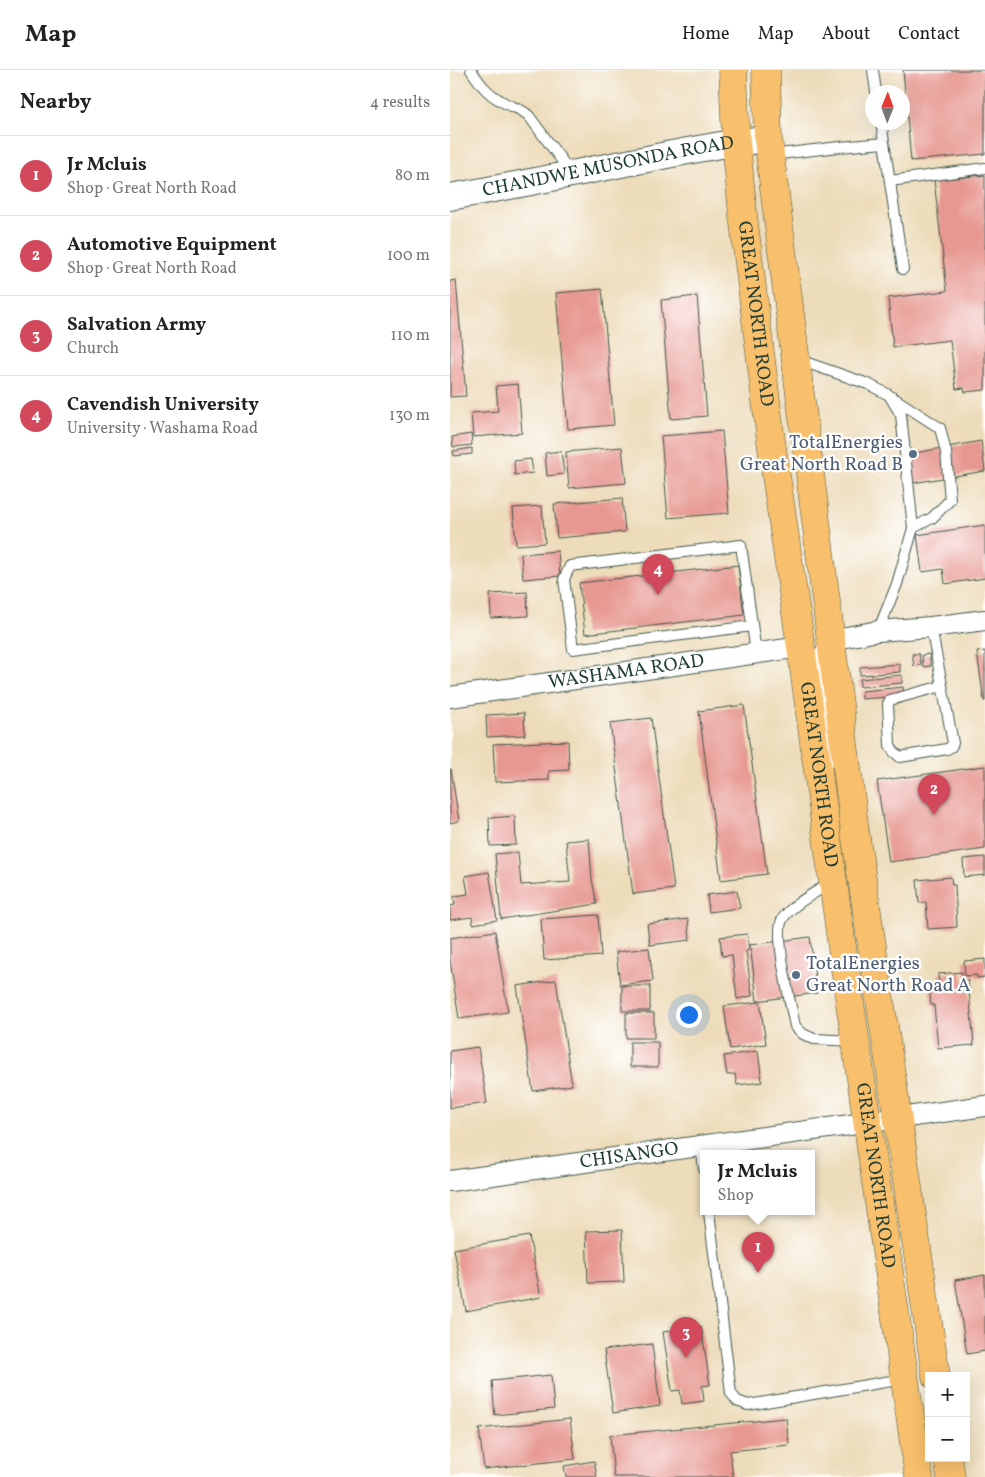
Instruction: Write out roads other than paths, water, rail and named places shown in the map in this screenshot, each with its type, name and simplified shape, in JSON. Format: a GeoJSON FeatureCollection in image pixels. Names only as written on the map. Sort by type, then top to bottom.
{"type":"FeatureCollection","features":[{"type":"Feature","properties":{"kind":"main road","name":"GREAT NORTH ROAD"},"geometry":{"type":"LineString","coordinates":[[733,70],[736,142],[744,224],[771,441],[802,647],[855,1040],[919,1477]]}},
{"type":"Feature","properties":{"kind":"main road","name":"GREAT NORTH ROAD"},"geometry":{"type":"LineString","coordinates":[[766,70],[769,147],[855,832],[935,1372]]}},
{"type":"Feature","properties":{"kind":"main road"},"geometry":{"type":"LineString","coordinates":[[949,1462],[951,1477]]}},
{"type":"Feature","properties":{"kind":"street","name":"CHANDWE MUSONDA ROAD"},"geometry":{"type":"LineString","coordinates":[[450,197],[736,142],[769,147]]}},
{"type":"Feature","properties":{"kind":"street"},"geometry":{"type":"LineString","coordinates":[[819,776],[827,744],[822,661],[831,640],[878,631],[985,620]]}},
{"type":"Feature","properties":{"kind":"street","name":"WASHAMA ROAD"},"geometry":{"type":"LineString","coordinates":[[450,697],[802,647]]}},
{"type":"Feature","properties":{"kind":"street","name":"CHISANGO"},"geometry":{"type":"LineString","coordinates":[[450,1181],[985,1106]]}},
{"type":"Feature","properties":{"kind":"lane"},"geometry":{"type":"LineString","coordinates":[[471,70],[482,88],[501,101],[521,109],[529,116],[572,174]]}},
{"type":"Feature","properties":{"kind":"lane"},"geometry":{"type":"LineString","coordinates":[[873,70],[875,85]]}},
{"type":"Feature","properties":{"kind":"lane"},"geometry":{"type":"LineString","coordinates":[[882,130],[903,268]]}},
{"type":"Feature","properties":{"kind":"lane"},"geometry":{"type":"LineString","coordinates":[[769,147],[839,147],[884,143]]}},
{"type":"Feature","properties":{"kind":"lane"},"geometry":{"type":"LineString","coordinates":[[890,181],[985,168]]}},
{"type":"Feature","properties":{"kind":"lane"},"geometry":{"type":"LineString","coordinates":[[796,359],[868,384],[940,428],[946,452],[950,500],[932,518],[913,528]]}},
{"type":"Feature","properties":{"kind":"lane"},"geometry":{"type":"LineString","coordinates":[[878,631],[897,584],[913,528],[901,415],[889,396]]}},
{"type":"Feature","properties":{"kind":"lane"},"geometry":{"type":"LineString","coordinates":[[752,626],[573,649],[564,579],[570,566],[741,545],[756,654]]}},
{"type":"Feature","properties":{"kind":"lane"},"geometry":{"type":"LineString","coordinates":[[931,627],[953,743],[947,749],[900,757],[890,745],[888,704],[890,700],[942,686]]}},
{"type":"Feature","properties":{"kind":"lane"},"geometry":{"type":"LineString","coordinates":[[833,881],[795,906],[781,920],[779,941],[795,1026],[803,1034],[814,1040],[855,1040]]}},
{"type":"Feature","properties":{"kind":"lane"},"geometry":{"type":"LineString","coordinates":[[701,1145],[702,1150]]}},
{"type":"Feature","properties":{"kind":"lane"},"geometry":{"type":"LineString","coordinates":[[709,1215],[731,1393],[737,1402],[748,1405],[906,1379]]}},
{"type":"Feature","properties":{"kind":"place","name":"TotalEnergies Great North Road B"},"geometry":{"type":"Point","coordinates":[913,454]}},
{"type":"Feature","properties":{"kind":"place","name":"Cavendish University"},"geometry":{"type":"Point","coordinates":[658,595]}},
{"type":"Feature","properties":{"kind":"place","name":"Automotive Equipment"},"geometry":{"type":"Point","coordinates":[934,815]}},
{"type":"Feature","properties":{"kind":"place","name":"TotalEnergies Great North Road A"},"geometry":{"type":"Point","coordinates":[796,975]}},
{"type":"Feature","properties":{"kind":"place","name":"Jr Mcluis"},"geometry":{"type":"Point","coordinates":[758,1273]}},
{"type":"Feature","properties":{"kind":"place","name":"Salvation Army"},"geometry":{"type":"Point","coordinates":[686,1358]}}]}
